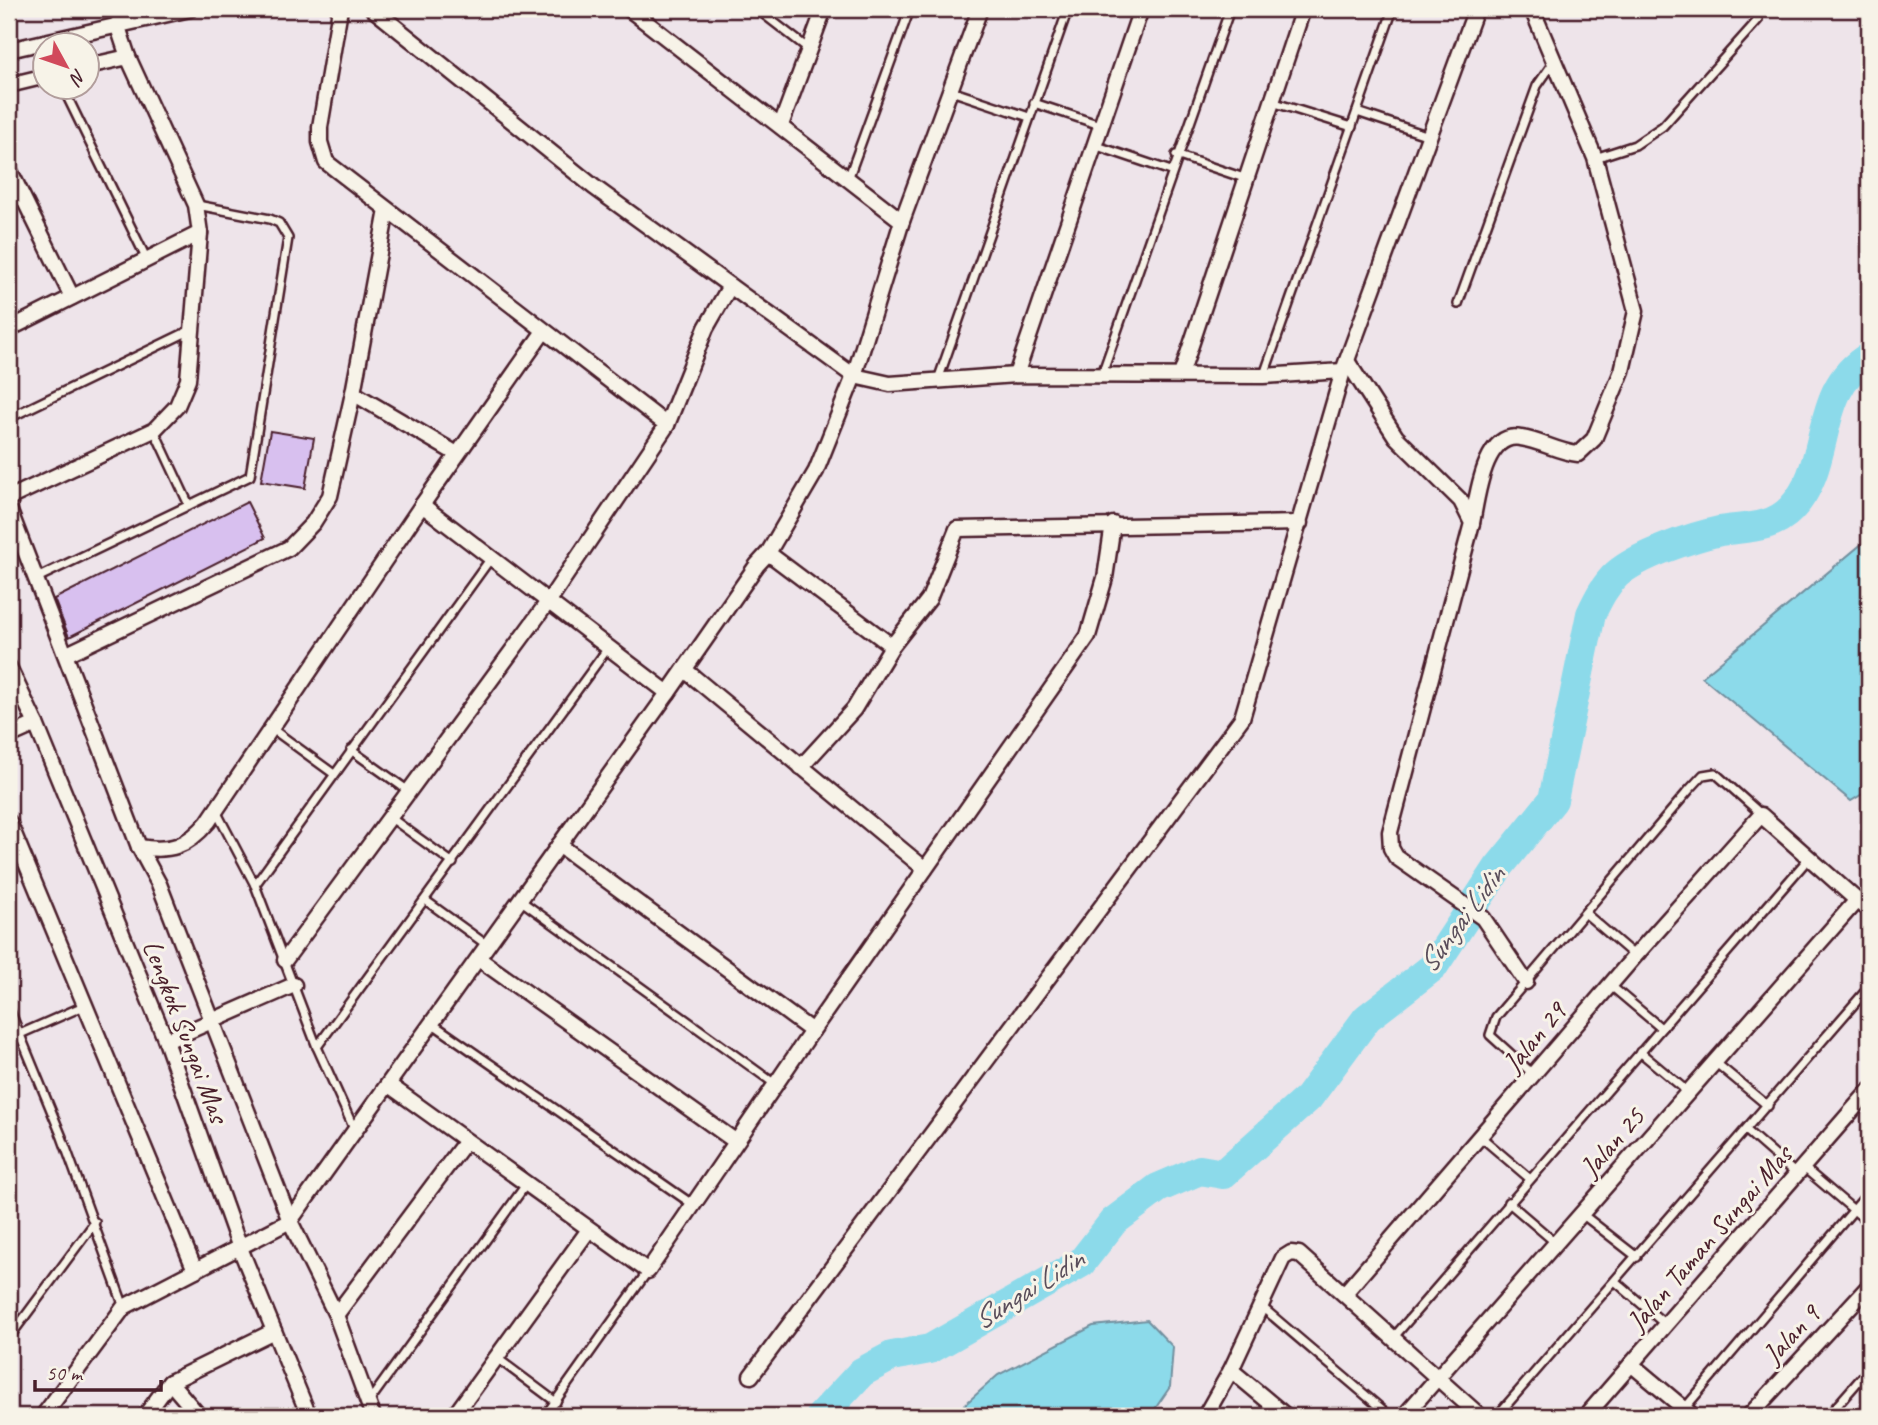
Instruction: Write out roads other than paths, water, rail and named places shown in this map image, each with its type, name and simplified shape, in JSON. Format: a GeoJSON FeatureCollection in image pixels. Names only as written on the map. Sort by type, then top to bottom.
{"type":"FeatureCollection","features":[{"type":"Feature","properties":{"kind":"street"},"geometry":{"type":"LineString","coordinates":[[9,50],[190,9]]}},
{"type":"Feature","properties":{"kind":"street"},"geometry":{"type":"LineString","coordinates":[[340,9],[327,70],[320,142],[326,162],[667,425]]}},
{"type":"Feature","properties":{"kind":"street"},"geometry":{"type":"LineString","coordinates":[[374,9],[594,187],[854,376],[890,384],[1016,375],[1263,376],[1345,366]]}},
{"type":"Feature","properties":{"kind":"street"},"geometry":{"type":"LineString","coordinates":[[629,9],[902,221]]}},
{"type":"Feature","properties":{"kind":"street"},"geometry":{"type":"LineString","coordinates":[[781,125],[824,9]]}},
{"type":"Feature","properties":{"kind":"street"},"geometry":{"type":"LineString","coordinates":[[43,1416],[124,1307],[290,1221],[768,553],[816,471],[854,376],[902,221],[980,9]]}},
{"type":"Feature","properties":{"kind":"street"},"geometry":{"type":"LineString","coordinates":[[1016,375],[1141,9]]}},
{"type":"Feature","properties":{"kind":"street"},"geometry":{"type":"LineString","coordinates":[[1181,375],[1244,178],[1303,9]]}},
{"type":"Feature","properties":{"kind":"street"},"geometry":{"type":"LineString","coordinates":[[751,1376],[1242,718],[1345,366],[1476,9]]}},
{"type":"Feature","properties":{"kind":"street"},"geometry":{"type":"LineString","coordinates":[[1526,982],[1483,918],[1396,857],[1391,848],[1390,832],[1472,523],[1485,464],[1495,447],[1518,437],[1578,454],[1594,439],[1622,371],[1636,311],[1595,158],[1532,9]]}},
{"type":"Feature","properties":{"kind":"street"},"geometry":{"type":"LineString","coordinates":[[9,498],[154,430],[177,406],[188,380],[200,233],[196,205],[128,57],[117,24]]}},
{"type":"Feature","properties":{"kind":"street"},"geometry":{"type":"LineString","coordinates":[[102,63],[128,57]]}},
{"type":"Feature","properties":{"kind":"street"},"geometry":{"type":"LineString","coordinates":[[9,85],[32,79]]}},
{"type":"Feature","properties":{"kind":"street"},"geometry":{"type":"LineString","coordinates":[[9,169],[72,297]]}},
{"type":"Feature","properties":{"kind":"street"},"geometry":{"type":"LineString","coordinates":[[67,654],[289,548],[313,523],[330,496],[353,393],[387,210]]}},
{"type":"Feature","properties":{"kind":"street"},"geometry":{"type":"LineString","coordinates":[[10,326],[200,233]]}},
{"type":"Feature","properties":{"kind":"street"},"geometry":{"type":"LineString","coordinates":[[285,960],[548,602],[667,425],[706,328],[730,286]]}},
{"type":"Feature","properties":{"kind":"street"},"geometry":{"type":"LineString","coordinates":[[139,847],[160,850],[180,847],[194,838],[216,810],[422,505],[544,331]]}},
{"type":"Feature","properties":{"kind":"street"},"geometry":{"type":"LineString","coordinates":[[1345,366],[1396,438],[1461,501],[1472,523]]}},
{"type":"Feature","properties":{"kind":"street"},"geometry":{"type":"LineString","coordinates":[[353,393],[457,454]]}},
{"type":"Feature","properties":{"kind":"street"},"geometry":{"type":"LineString","coordinates":[[422,505],[668,693]]}},
{"type":"Feature","properties":{"kind":"street"},"geometry":{"type":"LineString","coordinates":[[9,509],[139,847],[159,884],[290,1221],[336,1315],[370,1410]]}},
{"type":"Feature","properties":{"kind":"street"},"geometry":{"type":"LineString","coordinates":[[801,767],[853,709],[892,646],[929,599],[957,528],[1300,523]]}},
{"type":"Feature","properties":{"kind":"street"},"geometry":{"type":"LineString","coordinates":[[389,1085],[525,1186],[648,1271],[735,1141],[1088,636],[1105,578],[1113,524]]}},
{"type":"Feature","properties":{"kind":"street"},"geometry":{"type":"LineString","coordinates":[[768,553],[892,646]]}},
{"type":"Feature","properties":{"kind":"street","name":"Lengkok Sungai Mas"},"geometry":{"type":"LineString","coordinates":[[9,667],[36,724],[166,1041],[240,1248],[309,1416]]}},
{"type":"Feature","properties":{"kind":"street"},"geometry":{"type":"LineString","coordinates":[[685,670],[925,869]]}},
{"type":"Feature","properties":{"kind":"street"},"geometry":{"type":"LineString","coordinates":[[9,736],[36,724]]}},
{"type":"Feature","properties":{"kind":"street"},"geometry":{"type":"LineString","coordinates":[[1761,815],[1869,911]]}},
{"type":"Feature","properties":{"kind":"street","name":"Jalan 29"},"geometry":{"type":"LineString","coordinates":[[1345,1293],[1635,956],[1761,815]]}},
{"type":"Feature","properties":{"kind":"street"},"geometry":{"type":"LineString","coordinates":[[9,822],[195,1270]]}},
{"type":"Feature","properties":{"kind":"street"},"geometry":{"type":"LineString","coordinates":[[559,845],[812,1031]]}},
{"type":"Feature","properties":{"kind":"street","name":"Jalan 25"},"geometry":{"type":"LineString","coordinates":[[1404,1416],[1857,900]]}},
{"type":"Feature","properties":{"kind":"street"},"geometry":{"type":"LineString","coordinates":[[479,959],[735,1141]]}},
{"type":"Feature","properties":{"kind":"street"},"geometry":{"type":"LineString","coordinates":[[166,1041],[294,985]]}},
{"type":"Feature","properties":{"kind":"street","name":"Jalan Taman Sungai Mas"},"geometry":{"type":"LineString","coordinates":[[1588,1415],[1869,1091]]}},
{"type":"Feature","properties":{"kind":"street"},"geometry":{"type":"LineString","coordinates":[[336,1315],[466,1141]]}},
{"type":"Feature","properties":{"kind":"street"},"geometry":{"type":"LineString","coordinates":[[454,1416],[588,1231]]}},
{"type":"Feature","properties":{"kind":"street"},"geometry":{"type":"LineString","coordinates":[[1205,1416],[1231,1370],[1283,1258],[1291,1253],[1298,1254],[1345,1293],[1480,1416]]}},
{"type":"Feature","properties":{"kind":"street","name":"Jalan 9"},"geometry":{"type":"LineString","coordinates":[[1749,1416],[1869,1288]]}},
{"type":"Feature","properties":{"kind":"street"},"geometry":{"type":"LineString","coordinates":[[145,1416],[170,1382],[274,1331]]}},
{"type":"Feature","properties":{"kind":"street"},"geometry":{"type":"LineString","coordinates":[[1631,1364],[1688,1413]]}},
{"type":"Feature","properties":{"kind":"street"},"geometry":{"type":"LineString","coordinates":[[1231,1370],[1286,1416]]}},
{"type":"Feature","properties":{"kind":"street"},"geometry":{"type":"LineString","coordinates":[[170,1382],[199,1416]]}},
{"type":"Feature","properties":{"kind":"lane"},"geometry":{"type":"LineString","coordinates":[[757,9],[810,51]]}},
{"type":"Feature","properties":{"kind":"lane"},"geometry":{"type":"LineString","coordinates":[[848,179],[910,9]]}},
{"type":"Feature","properties":{"kind":"lane"},"geometry":{"type":"LineString","coordinates":[[938,380],[1068,9]]}},
{"type":"Feature","properties":{"kind":"lane"},"geometry":{"type":"LineString","coordinates":[[1101,377],[1176,155],[1230,9]]}},
{"type":"Feature","properties":{"kind":"lane"},"geometry":{"type":"LineString","coordinates":[[1263,376],[1393,9]]}},
{"type":"Feature","properties":{"kind":"lane"},"geometry":{"type":"LineString","coordinates":[[1595,158],[1635,145],[1663,126],[1758,20]]}},
{"type":"Feature","properties":{"kind":"lane"},"geometry":{"type":"LineString","coordinates":[[1458,304],[1537,86],[1553,62]]}},
{"type":"Feature","properties":{"kind":"lane"},"geometry":{"type":"LineString","coordinates":[[951,91],[1029,117]]}},
{"type":"Feature","properties":{"kind":"lane"},"geometry":{"type":"LineString","coordinates":[[1270,101],[1352,127]]}},
{"type":"Feature","properties":{"kind":"lane"},"geometry":{"type":"LineString","coordinates":[[70,102],[147,260]]}},
{"type":"Feature","properties":{"kind":"lane"},"geometry":{"type":"LineString","coordinates":[[1034,103],[1100,125]]}},
{"type":"Feature","properties":{"kind":"lane"},"geometry":{"type":"LineString","coordinates":[[1357,112],[1430,137]]}},
{"type":"Feature","properties":{"kind":"lane"},"geometry":{"type":"LineString","coordinates":[[1093,145],[1171,171]]}},
{"type":"Feature","properties":{"kind":"lane"},"geometry":{"type":"LineString","coordinates":[[1176,155],[1244,178]]}},
{"type":"Feature","properties":{"kind":"lane"},"geometry":{"type":"LineString","coordinates":[[37,578],[250,476],[288,237],[279,223],[270,219],[196,205]]}},
{"type":"Feature","properties":{"kind":"lane"},"geometry":{"type":"LineString","coordinates":[[9,418],[192,330]]}},
{"type":"Feature","properties":{"kind":"lane"},"geometry":{"type":"LineString","coordinates":[[154,430],[189,505]]}},
{"type":"Feature","properties":{"kind":"lane"},"geometry":{"type":"LineString","coordinates":[[255,885],[491,558]]}},
{"type":"Feature","properties":{"kind":"lane"},"geometry":{"type":"LineString","coordinates":[[317,1047],[608,648]]}},
{"type":"Feature","properties":{"kind":"lane"},"geometry":{"type":"LineString","coordinates":[[271,728],[334,774]]}},
{"type":"Feature","properties":{"kind":"lane"},"geometry":{"type":"LineString","coordinates":[[351,750],[410,792]]}},
{"type":"Feature","properties":{"kind":"lane"},"geometry":{"type":"LineString","coordinates":[[1534,1075],[1490,1035],[1496,1017],[1703,775],[1715,774],[1761,815]]}},
{"type":"Feature","properties":{"kind":"lane"},"geometry":{"type":"LineString","coordinates":[[216,810],[255,885],[317,1047],[355,1132]]}},
{"type":"Feature","properties":{"kind":"lane"},"geometry":{"type":"LineString","coordinates":[[391,818],[453,863]]}},
{"type":"Feature","properties":{"kind":"lane"},"geometry":{"type":"LineString","coordinates":[[1394,1338],[1508,1202],[1809,858]]}},
{"type":"Feature","properties":{"kind":"lane"},"geometry":{"type":"LineString","coordinates":[[425,900],[488,946]]}},
{"type":"Feature","properties":{"kind":"lane"},"geometry":{"type":"LineString","coordinates":[[520,900],[775,1084]]}},
{"type":"Feature","properties":{"kind":"lane"},"geometry":{"type":"LineString","coordinates":[[1586,913],[1635,956]]}},
{"type":"Feature","properties":{"kind":"lane"},"geometry":{"type":"LineString","coordinates":[[1610,985],[1661,1028]]}},
{"type":"Feature","properties":{"kind":"lane"},"geometry":{"type":"LineString","coordinates":[[1497,1416],[1616,1282],[1869,987]]}},
{"type":"Feature","properties":{"kind":"lane"},"geometry":{"type":"LineString","coordinates":[[20,1034],[86,1004]]}},
{"type":"Feature","properties":{"kind":"lane"},"geometry":{"type":"LineString","coordinates":[[9,1008],[95,1222],[124,1307]]}},
{"type":"Feature","properties":{"kind":"lane"},"geometry":{"type":"LineString","coordinates":[[433,1024],[692,1204]]}},
{"type":"Feature","properties":{"kind":"lane"},"geometry":{"type":"LineString","coordinates":[[1640,1052],[1688,1092]]}},
{"type":"Feature","properties":{"kind":"lane"},"geometry":{"type":"LineString","coordinates":[[1715,1062],[1768,1106]]}},
{"type":"Feature","properties":{"kind":"lane"},"geometry":{"type":"LineString","coordinates":[[1747,1130],[1869,1223]]}},
{"type":"Feature","properties":{"kind":"lane"},"geometry":{"type":"LineString","coordinates":[[1481,1137],[1529,1178]]}},
{"type":"Feature","properties":{"kind":"lane"},"geometry":{"type":"LineString","coordinates":[[370,1410],[525,1186]]}},
{"type":"Feature","properties":{"kind":"lane"},"geometry":{"type":"LineString","coordinates":[[1688,1413],[1869,1192]]}},
{"type":"Feature","properties":{"kind":"lane"},"geometry":{"type":"LineString","coordinates":[[1508,1202],[1556,1243]]}},
{"type":"Feature","properties":{"kind":"lane"},"geometry":{"type":"LineString","coordinates":[[1582,1214],[1637,1257]]}},
{"type":"Feature","properties":{"kind":"lane"},"geometry":{"type":"LineString","coordinates":[[9,1338],[95,1222]]}},
{"type":"Feature","properties":{"kind":"lane"},"geometry":{"type":"LineString","coordinates":[[545,1416],[648,1271]]}},
{"type":"Feature","properties":{"kind":"lane"},"geometry":{"type":"LineString","coordinates":[[1616,1282],[1667,1325]]}},
{"type":"Feature","properties":{"kind":"lane"},"geometry":{"type":"LineString","coordinates":[[1262,1307],[1390,1416]]}},
{"type":"Feature","properties":{"kind":"lane"},"geometry":{"type":"LineString","coordinates":[[497,1358],[556,1402]]}},
{"type":"Feature","properties":{"kind":"lane"},"geometry":{"type":"LineString","coordinates":[[1828,1416],[1869,1369]]}},
{"type":"Feature","properties":{"kind":"water"},"geometry":{"type":"Polygon","coordinates":[[[1869,538],[1869,790],[1851,801],[1702,677],[1869,538]]]}},
{"type":"Feature","properties":{"kind":"water"},"geometry":{"type":"Polygon","coordinates":[[[1147,1320],[1173,1347],[1170,1387],[1150,1416],[952,1416],[998,1375],[1093,1326],[1147,1320]]]}},
{"type":"Feature","properties":{"kind":"waterway","name":"Sungai Lidin"},"geometry":{"type":"LineString","coordinates":[[821,1416],[862,1372],[892,1356],[930,1349],[1081,1263],[1113,1222],[1158,1188],[1200,1170],[1223,1174],[1308,1098],[1367,1018],[1433,967],[1498,868],[1553,800],[1591,614],[1609,583],[1638,560],[1666,548],[1720,531],[1767,524],[1784,516],[1804,491],[1813,471],[1838,388],[1851,371],[1869,357]]}}]}
